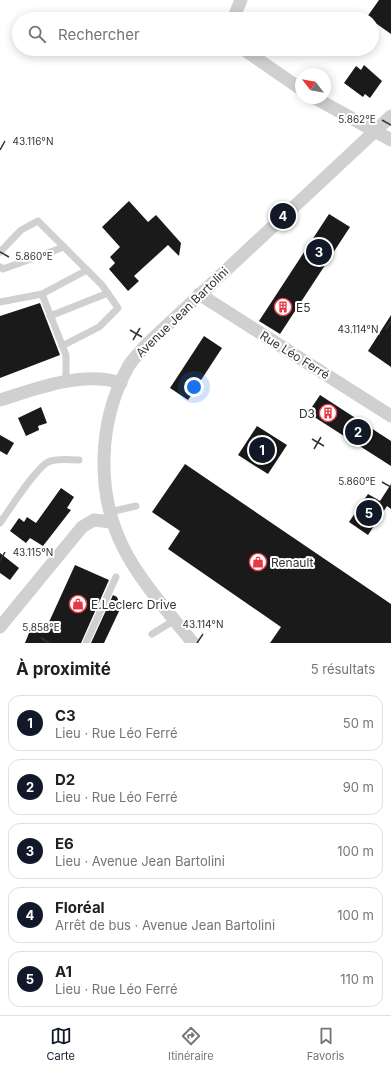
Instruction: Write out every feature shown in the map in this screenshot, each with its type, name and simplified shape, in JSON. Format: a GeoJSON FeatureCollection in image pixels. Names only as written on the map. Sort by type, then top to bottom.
{"type":"FeatureCollection","features":[{"type":"Feature","properties":{"kind":"street"},"geometry":{"type":"LineString","coordinates":[[236,12],[241,0]]}},
{"type":"Feature","properties":{"kind":"street"},"geometry":{"type":"LineString","coordinates":[[253,56],[295,85]]}},
{"type":"Feature","properties":{"kind":"street"},"geometry":{"type":"LineString","coordinates":[[326,104],[391,140]]}},
{"type":"Feature","properties":{"kind":"street","name":"Avenue Jean Bartolini"},"geometry":{"type":"LineString","coordinates":[[193,643],[174,620],[123,549],[110,517],[104,485],[104,461],[106,435],[112,403],[127,368],[146,345],[391,116]]}},
{"type":"Feature","properties":{"kind":"street","name":"Rue Léo Ferré"},"geometry":{"type":"LineString","coordinates":[[199,294],[391,416]]}},
{"type":"Feature","properties":{"kind":"street"},"geometry":{"type":"LineString","coordinates":[[0,400],[66,380],[112,379],[121,383]]}},
{"type":"Feature","properties":{"kind":"street"},"geometry":{"type":"LineString","coordinates":[[0,627],[82,527],[94,520],[110,517]]}},
{"type":"Feature","properties":{"kind":"lane"},"geometry":{"type":"LineString","coordinates":[[0,252],[21,230],[38,220],[87,270],[118,308],[99,327],[62,346]]}},
{"type":"Feature","properties":{"kind":"lane"},"geometry":{"type":"LineString","coordinates":[[0,267],[3,269],[64,247]]}},
{"type":"Feature","properties":{"kind":"lane"},"geometry":{"type":"LineString","coordinates":[[0,302],[42,294],[87,270]]}},
{"type":"Feature","properties":{"kind":"lane"},"geometry":{"type":"LineString","coordinates":[[42,294],[66,355],[66,380]]}},
{"type":"Feature","properties":{"kind":"lane"},"geometry":{"type":"LineString","coordinates":[[50,316],[108,294]]}},
{"type":"Feature","properties":{"kind":"lane"},"geometry":{"type":"LineString","coordinates":[[0,523],[38,471],[48,462],[60,459],[79,460]]}},
{"type":"Feature","properties":{"kind":"lane"},"geometry":{"type":"LineString","coordinates":[[110,517],[136,506]]}},
{"type":"Feature","properties":{"kind":"lane"},"geometry":{"type":"LineString","coordinates":[[86,643],[116,577]]}},
{"type":"Feature","properties":{"kind":"lane"},"geometry":{"type":"LineString","coordinates":[[152,634],[174,620]]}},
{"type":"Feature","properties":{"kind":"building"},"geometry":{"type":"Polygon","coordinates":[[[379,0],[391,0],[391,34],[379,26],[379,12],[371,12],[379,0]]]}},
{"type":"Feature","properties":{"kind":"building"},"geometry":{"type":"Polygon","coordinates":[[[364,65],[382,81],[370,98],[365,94],[363,97],[344,83],[356,66],[361,70],[364,65]]]}},
{"type":"Feature","properties":{"kind":"building"},"geometry":{"type":"Polygon","coordinates":[[[129,201],[148,222],[156,215],[181,243],[179,256],[168,245],[134,276],[139,281],[128,291],[109,269],[115,263],[110,257],[120,247],[102,227],[129,201]]]}},
{"type":"Feature","properties":{"kind":"building"},"geometry":{"type":"Polygon","coordinates":[[[329,214],[350,227],[280,334],[259,321],[329,214]]]}},
{"type":"Feature","properties":{"kind":"building"},"geometry":{"type":"Polygon","coordinates":[[[40,303],[60,355],[0,378],[0,316],[40,303]]]}},
{"type":"Feature","properties":{"kind":"building"},"geometry":{"type":"Polygon","coordinates":[[[391,315],[391,367],[368,351],[391,315]]]}},
{"type":"Feature","properties":{"kind":"building"},"geometry":{"type":"Polygon","coordinates":[[[204,336],[222,348],[188,400],[170,388],[204,336]]]}},
{"type":"Feature","properties":{"kind":"building"},"geometry":{"type":"Polygon","coordinates":[[[320,395],[391,441],[391,466],[308,413],[320,395]]]}},
{"type":"Feature","properties":{"kind":"building"},"geometry":{"type":"Polygon","coordinates":[[[41,407],[47,423],[38,426],[39,430],[26,436],[18,418],[41,407]]]}},
{"type":"Feature","properties":{"kind":"building"},"geometry":{"type":"Polygon","coordinates":[[[257,426],[287,445],[268,474],[238,455],[257,426]]]}},
{"type":"Feature","properties":{"kind":"building"},"geometry":{"type":"Polygon","coordinates":[[[0,435],[14,443],[7,455],[0,451],[0,435]]]}},
{"type":"Feature","properties":{"kind":"building","name":"Renault"},"geometry":{"type":"Polygon","coordinates":[[[185,464],[391,604],[391,643],[270,643],[281,627],[168,549],[180,531],[152,512],[185,464]]]}},
{"type":"Feature","properties":{"kind":"building"},"geometry":{"type":"Polygon","coordinates":[[[391,484],[391,509],[387,506],[368,535],[349,522],[368,494],[380,501],[391,484]]]}},
{"type":"Feature","properties":{"kind":"building"},"geometry":{"type":"Polygon","coordinates":[[[61,488],[74,497],[67,508],[71,510],[43,546],[30,538],[26,543],[10,531],[19,518],[24,522],[27,517],[36,523],[61,488]]]}},
{"type":"Feature","properties":{"kind":"building"},"geometry":{"type":"Polygon","coordinates":[[[0,553],[19,568],[10,580],[0,573],[0,553]]]}},
{"type":"Feature","properties":{"kind":"building","name":"E.Leclerc Drive"},"geometry":{"type":"Polygon","coordinates":[[[75,565],[109,580],[81,643],[25,643],[31,628],[44,633],[75,565]]]}},
{"type":"Feature","properties":{"kind":"building"},"geometry":{"type":"Polygon","coordinates":[[[113,595],[117,597],[121,607],[104,643],[91,643],[113,595]]]}},
{"type":"Feature","properties":{"kind":"place","name":"Floréal"},"geometry":{"type":"Point","coordinates":[283,216]}},
{"type":"Feature","properties":{"kind":"place","name":"E6"},"geometry":{"type":"Point","coordinates":[319,252]}},
{"type":"Feature","properties":{"kind":"place","name":"E5"},"geometry":{"type":"Point","coordinates":[283,307]}},
{"type":"Feature","properties":{"kind":"place","name":"D3"},"geometry":{"type":"Point","coordinates":[328,413]}},
{"type":"Feature","properties":{"kind":"place","name":"D2"},"geometry":{"type":"Point","coordinates":[358,432]}},
{"type":"Feature","properties":{"kind":"place","name":"C3"},"geometry":{"type":"Point","coordinates":[262,450]}},
{"type":"Feature","properties":{"kind":"place","name":"A1"},"geometry":{"type":"Point","coordinates":[369,513]}},
{"type":"Feature","properties":{"kind":"place","name":"Renault"},"geometry":{"type":"Point","coordinates":[258,562]}},
{"type":"Feature","properties":{"kind":"place","name":"E.Leclerc Drive"},"geometry":{"type":"Point","coordinates":[78,604]}}]}
